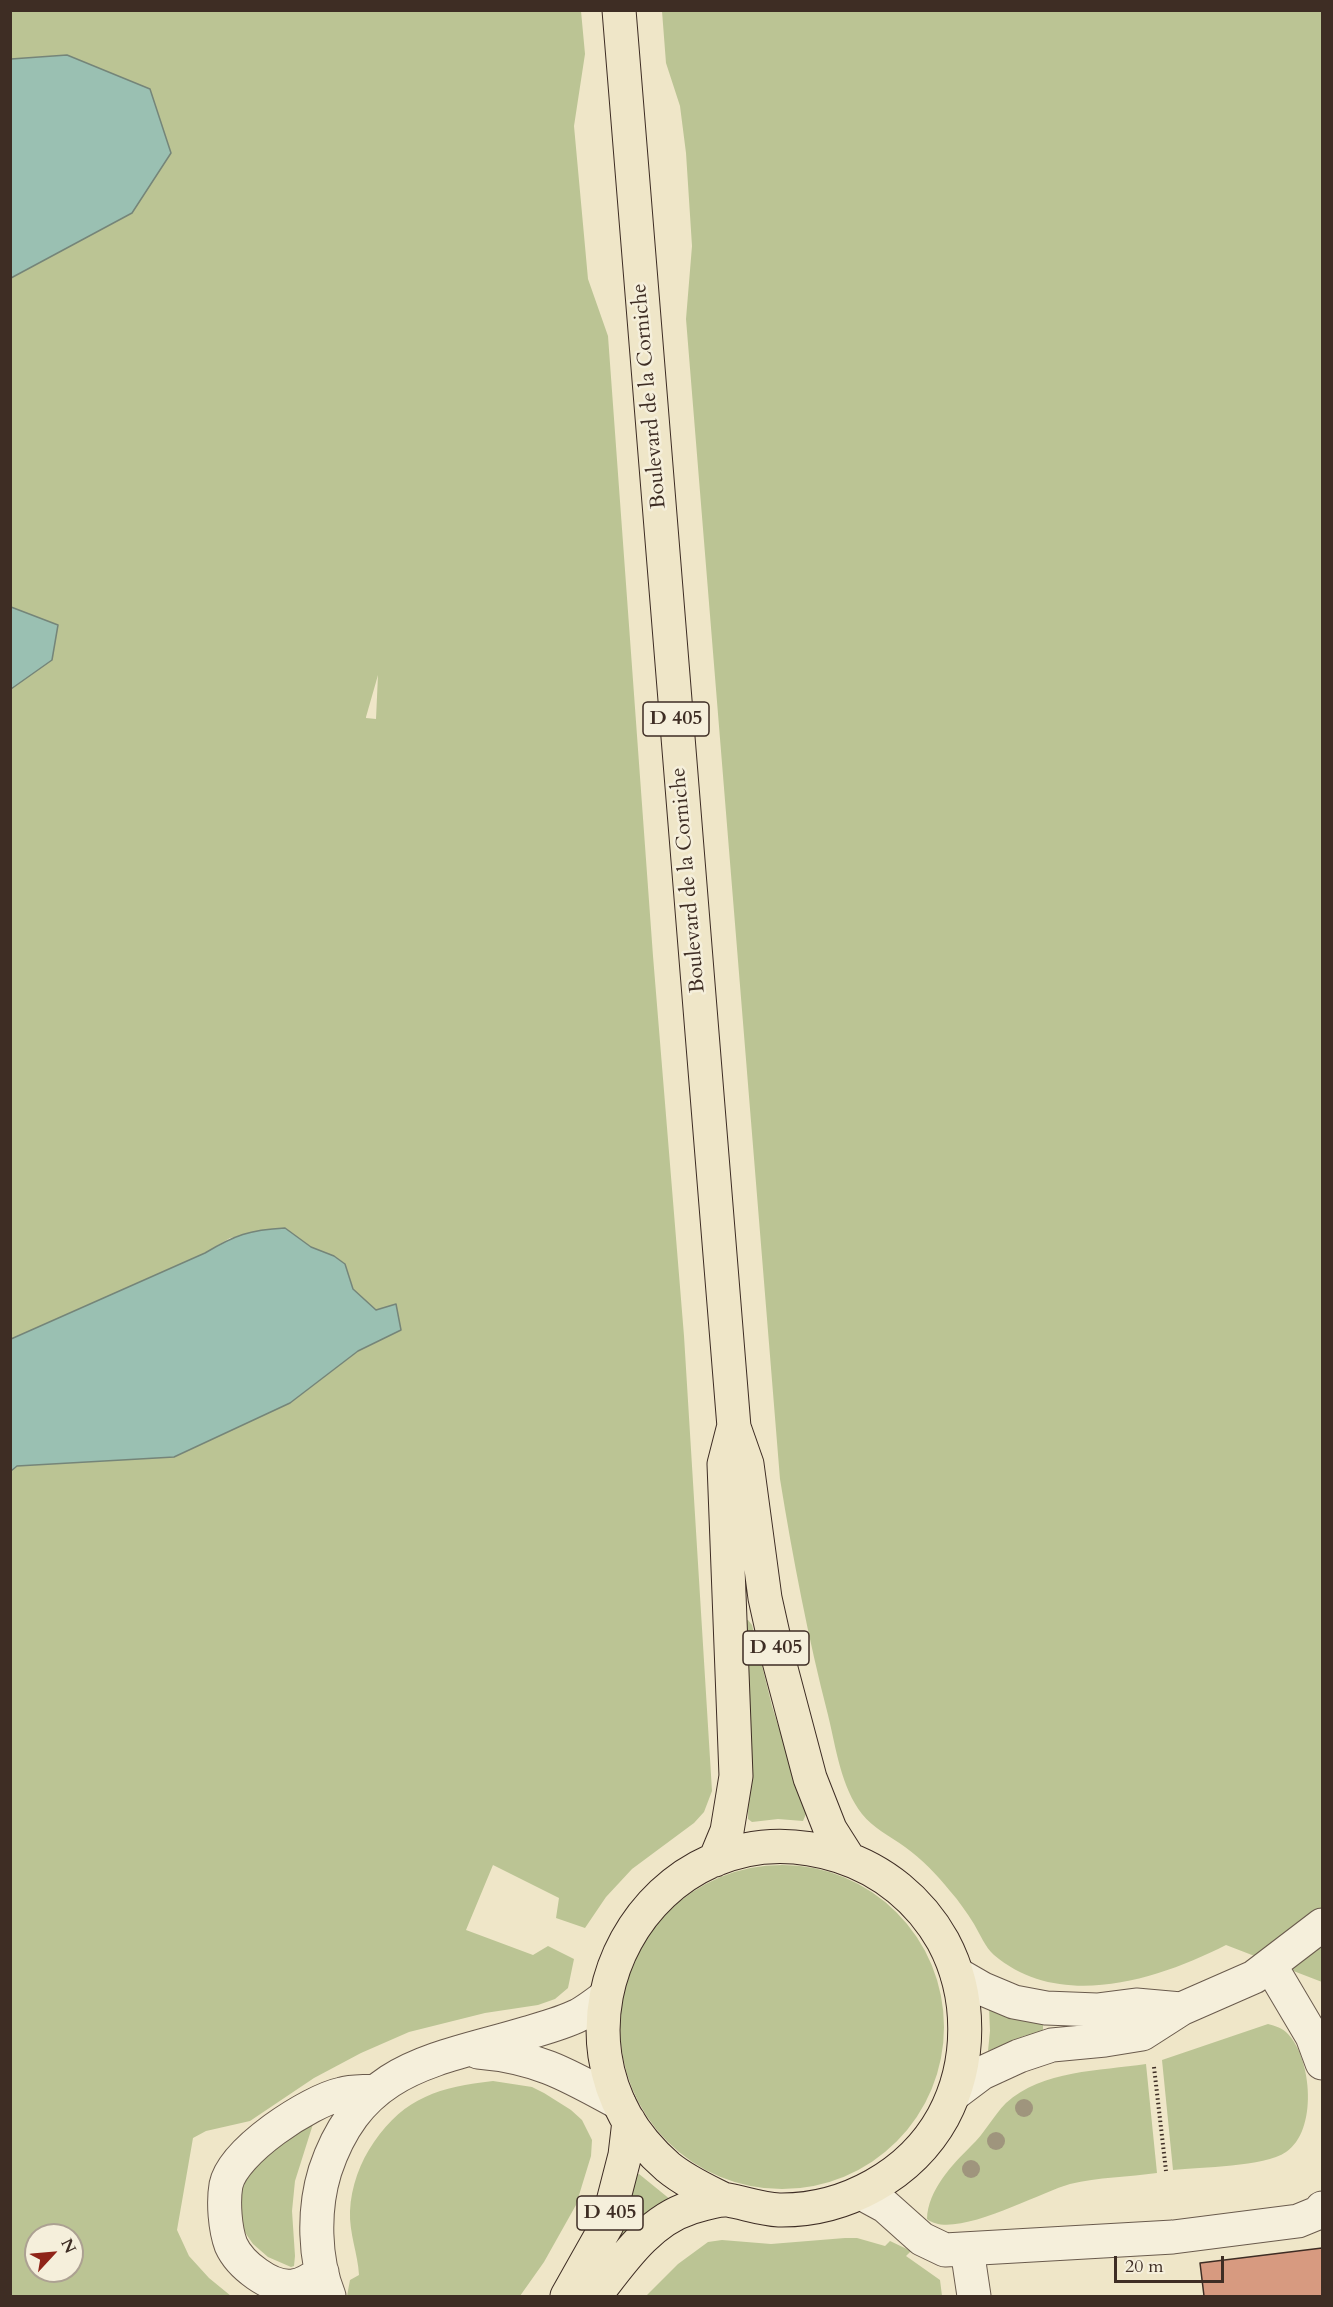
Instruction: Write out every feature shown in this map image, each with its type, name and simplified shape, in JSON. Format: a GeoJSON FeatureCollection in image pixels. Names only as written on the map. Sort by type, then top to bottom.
{"type":"FeatureCollection","features":[{"type":"Feature","properties":{"kind":"main road","name":"Boulevard de la Corniche"},"geometry":{"type":"LineString","coordinates":[[619,10],[734,1427],[747,1464],[765,1598],[810,1778],[830,1829],[849,1859]]}},
{"type":"Feature","properties":{"kind":"main road","name":"Boulevard de la Corniche"},"geometry":{"type":"LineString","coordinates":[[715,1860],[727,1831],[736,1776],[724,1464],[734,1427]]}},
{"type":"Feature","properties":{"kind":"main road"},"geometry":{"type":"LineString","coordinates":[[768,1847],[796,1847],[823,1851],[849,1859],[892,1882],[916,1904],[940,1937],[957,1974],[965,2022],[963,2054],[954,2094],[942,2119],[926,2142],[892,2174],[861,2193],[835,2203],[779,2210],[752,2207],[696,2187],[670,2169],[647,2147],[624,2112],[610,2078],[604,2051],[605,1997],[621,1948],[645,1911],[670,1887],[715,1860],[768,1847]]}},
{"type":"Feature","properties":{"kind":"main road","name":"D 405"},"geometry":{"type":"LineString","coordinates":[[567,2296],[606,2224],[625,2155],[624,2112]]}},
{"type":"Feature","properties":{"kind":"main road","name":"D 405"},"geometry":{"type":"LineString","coordinates":[[595,2296],[637,2245],[660,2224],[686,2209],[725,2199]]}},
{"type":"Feature","properties":{"kind":"street"},"geometry":{"type":"LineString","coordinates":[[954,2094],[982,2073],[1019,2056],[1052,2045],[1142,2034],[1181,2009],[1254,1977],[1323,1925]]}},
{"type":"Feature","properties":{"kind":"street"},"geometry":{"type":"LineString","coordinates":[[1270,1965],[1312,2036],[1323,2063]]}},
{"type":"Feature","properties":{"kind":"street"},"geometry":{"type":"LineString","coordinates":[[957,1974],[983,1989],[1014,2002],[1046,2008],[1097,2010],[1136,2005],[1181,2009]]}},
{"type":"Feature","properties":{"kind":"street"},"geometry":{"type":"LineString","coordinates":[[374,2091],[342,2093],[314,2104],[263,2137],[244,2154],[233,2169],[226,2185],[226,2220],[231,2246],[248,2267],[271,2284],[290,2286],[325,2284],[317,2234],[318,2199],[324,2175],[341,2133],[357,2108],[374,2091],[417,2065],[569,2019],[579,2015],[605,1997]]}},
{"type":"Feature","properties":{"kind":"street"},"geometry":{"type":"LineString","coordinates":[[465,2051],[508,2055],[564,2072],[624,2112]]}},
{"type":"Feature","properties":{"kind":"street"},"geometry":{"type":"LineString","coordinates":[[861,2193],[885,2206],[922,2239],[945,2250],[1173,2237],[1298,2221],[1320,2212],[1323,2208]]}},
{"type":"Feature","properties":{"kind":"street"},"geometry":{"type":"LineString","coordinates":[[967,2249],[974,2296]]}},
{"type":"Feature","properties":{"kind":"path"},"geometry":{"type":"LineString","coordinates":[[1153,2062],[1166,2171]]}},
{"type":"Feature","properties":{"kind":"shaded area"},"geometry":{"type":"Polygon","coordinates":[[[10,11],[581,11],[585,54],[574,126],[588,279],[608,336],[653,956],[684,1336],[712,1791],[704,1812],[694,1823],[632,1869],[606,1897],[585,1928],[556,1918],[559,1898],[493,1865],[466,1930],[533,1955],[548,1946],[574,1959],[568,1988],[555,1999],[538,2005],[485,2013],[409,2032],[361,2053],[314,2078],[250,2121],[206,2131],[193,2138],[177,2230],[189,2256],[209,2278],[231,2296],[11,2296],[11,1471],[16,1466],[290,1403],[358,1351],[401,1330],[364,1301],[353,1289],[345,1264],[334,1256],[311,1247],[284,1228],[230,1238],[205,1253],[11,1339],[11,278],[132,213],[67,55],[11,59],[10,11]],[[378,675],[366,717],[376,719],[378,675]]]}},
{"type":"Feature","properties":{"kind":"shaded area"},"geometry":{"type":"Polygon","coordinates":[[[662,11],[1322,11],[1322,1982],[1226,1945],[1170,1969],[1109,1984],[1078,1986],[1048,1982],[1020,1972],[991,1952],[960,1903],[929,1868],[866,1819],[844,1780],[807,1627],[780,1479],[686,319],[692,246],[686,153],[680,106],[666,63],[662,11]]]}},
{"type":"Feature","properties":{"kind":"shaded area"},"geometry":{"type":"Polygon","coordinates":[[[67,55],[150,89],[171,153],[132,213],[11,278],[11,59],[67,55]]]}},
{"type":"Feature","properties":{"kind":"shaded area"},"geometry":{"type":"Polygon","coordinates":[[[11,607],[58,625],[52,660],[11,689],[11,607]]]}},
{"type":"Feature","properties":{"kind":"shaded area"},"geometry":{"type":"Polygon","coordinates":[[[285,1228],[311,1247],[334,1256],[345,1264],[353,1289],[376,1310],[396,1304],[401,1330],[358,1351],[290,1403],[174,1457],[17,1466],[11,1471],[11,1339],[234,1238],[262,1230],[285,1228]]]}},
{"type":"Feature","properties":{"kind":"shaded area"},"geometry":{"type":"Polygon","coordinates":[[[745,1620],[752,1625],[772,1706],[806,1814],[803,1821],[778,1819],[752,1822],[748,1819],[749,1752],[745,1620]]]}},
{"type":"Feature","properties":{"kind":"shaded area"},"geometry":{"type":"Polygon","coordinates":[[[766,1865],[798,1865],[829,1872],[859,1884],[897,1912],[917,1937],[932,1965],[941,1995],[944,2027],[941,2059],[932,2089],[917,2117],[897,2142],[872,2162],[844,2177],[798,2189],[766,2189],[735,2182],[705,2170],[667,2142],[657,2130],[639,2104],[627,2074],[620,2043],[620,2011],[627,1980],[639,1950],[667,1912],[679,1902],[705,1884],[735,1872],[766,1865]]]}},
{"type":"Feature","properties":{"kind":"shaded area"},"geometry":{"type":"Polygon","coordinates":[[[989,2007],[1043,2019],[1043,2033],[1024,2036],[988,2051],[989,2007]]]}},
{"type":"Feature","properties":{"kind":"shaded area"},"geometry":{"type":"Polygon","coordinates":[[[1268,2024],[1288,2034],[1296,2045],[1302,2060],[1308,2094],[1307,2112],[1296,2142],[1286,2152],[1263,2161],[1232,2166],[1173,2170],[1162,2060],[1268,2024]]]}},
{"type":"Feature","properties":{"kind":"shaded area"},"geometry":{"type":"Polygon","coordinates":[[[1146,2064],[1157,2173],[1102,2178],[1070,2184],[996,2213],[956,2224],[939,2224],[927,2219],[928,2208],[942,2179],[981,2136],[1001,2108],[1020,2092],[1054,2078],[1072,2074],[1146,2064]]]}},
{"type":"Feature","properties":{"kind":"shaded area"},"geometry":{"type":"Polygon","coordinates":[[[493,2081],[532,2087],[544,2093],[582,2120],[592,2140],[591,2156],[576,2205],[544,2262],[520,2296],[347,2296],[350,2280],[359,2275],[350,2219],[352,2193],[361,2166],[374,2142],[398,2114],[425,2097],[456,2087],[493,2081]]]}},
{"type":"Feature","properties":{"kind":"shaded area"},"geometry":{"type":"Polygon","coordinates":[[[313,2124],[295,2181],[292,2211],[295,2256],[294,2266],[291,2267],[268,2257],[253,2244],[244,2231],[236,2205],[238,2188],[275,2144],[313,2124]]]}},
{"type":"Feature","properties":{"kind":"shaded area"},"geometry":{"type":"Polygon","coordinates":[[[639,2174],[671,2200],[624,2237],[619,2234],[634,2175],[639,2174]]]}},
{"type":"Feature","properties":{"kind":"shaded area"},"geometry":{"type":"Polygon","coordinates":[[[857,2238],[885,2246],[890,2241],[911,2251],[906,2256],[940,2280],[942,2296],[646,2296],[678,2264],[708,2242],[722,2240],[771,2244],[857,2238]]]}},
{"type":"Feature","properties":{"kind":"building"},"geometry":{"type":"Polygon","coordinates":[[[1322,2248],[1322,2296],[1204,2296],[1200,2263],[1322,2248]]]}}]}
